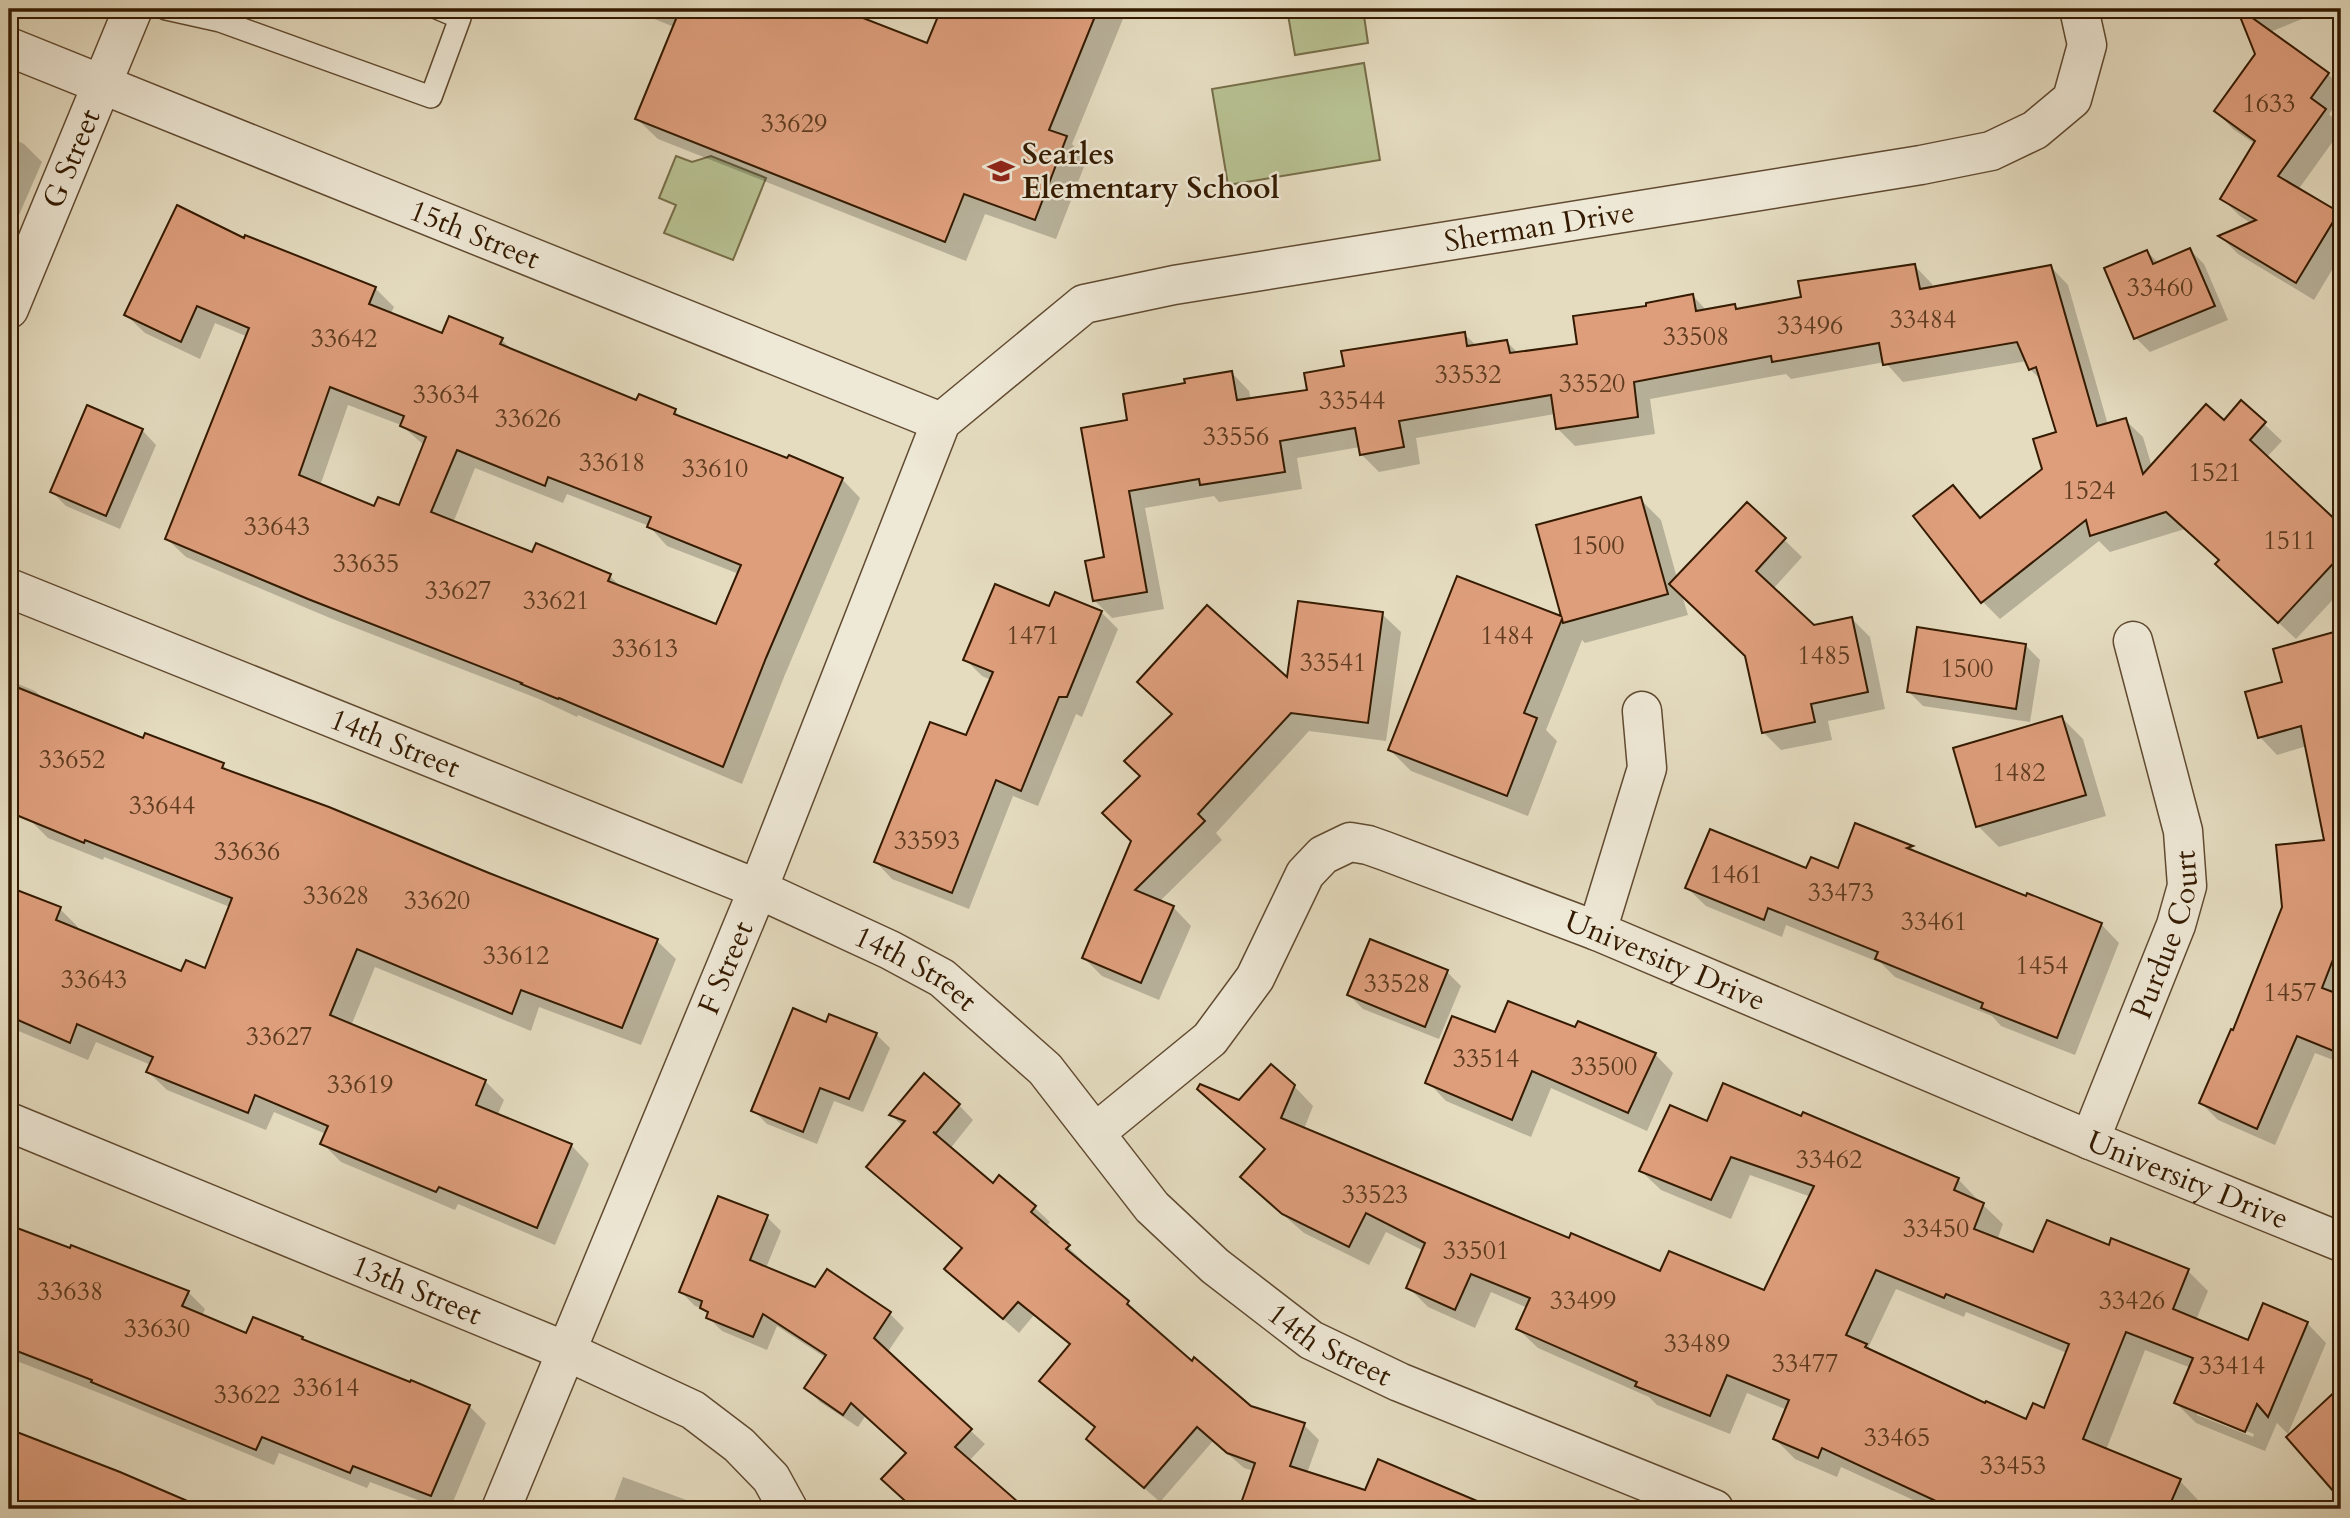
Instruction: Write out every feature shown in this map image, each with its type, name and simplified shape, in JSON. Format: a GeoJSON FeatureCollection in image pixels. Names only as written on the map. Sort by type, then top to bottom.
{"type":"FeatureCollection","features":[{"type":"Feature","properties":{"kind":"street","name":"G Street"},"geometry":{"type":"LineString","coordinates":[[9,309],[133,9]]}},
{"type":"Feature","properties":{"kind":"street","name":"Sherman Drive"},"geometry":{"type":"LineString","coordinates":[[941,422],[1083,304],[1174,285],[1908,167],[1991,151],[2035,130],[2072,99],[2087,45],[2079,9]]}},
{"type":"Feature","properties":{"kind":"street","name":"15th Street"},"geometry":{"type":"LineString","coordinates":[[9,47],[941,422]]}},
{"type":"Feature","properties":{"kind":"street","name":"F Street"},"geometry":{"type":"LineString","coordinates":[[501,1509],[758,889],[941,422]]}},
{"type":"Feature","properties":{"kind":"street","name":"14th Street"},"geometry":{"type":"LineString","coordinates":[[9,588],[758,889],[890,950],[942,978],[1045,1069],[1152,1207],[1215,1266],[1311,1340],[1399,1381],[1714,1509]]}},
{"type":"Feature","properties":{"kind":"street","name":"Purdue Court"},"geometry":{"type":"LineString","coordinates":[[2091,1140],[2176,925],[2186,886],[2183,831],[2133,641]]}},
{"type":"Feature","properties":{"kind":"street"},"geometry":{"type":"LineString","coordinates":[[1597,931],[1647,768],[1642,711]]}},
{"type":"Feature","properties":{"kind":"street","name":"University Drive"},"geometry":{"type":"LineString","coordinates":[[1095,1133],[1210,1039],[1255,978],[1305,874],[1324,855],[1350,842],[1377,848],[1597,931],[2091,1140],[2341,1242]]}},
{"type":"Feature","properties":{"kind":"street","name":"13th Street"},"geometry":{"type":"LineString","coordinates":[[9,1122],[568,1352],[692,1410],[739,1446],[771,1478],[789,1509]]}},
{"type":"Feature","properties":{"kind":"lane"},"geometry":{"type":"LineString","coordinates":[[166,9],[220,21],[431,97],[460,18],[439,9]]}},
{"type":"Feature","properties":{"kind":"green space"},"geometry":{"type":"Polygon","coordinates":[[[1287,9],[1363,9],[1368,43],[1295,55],[1287,9]]]}},
{"type":"Feature","properties":{"kind":"green space"},"geometry":{"type":"Polygon","coordinates":[[[1364,63],[1380,160],[1228,185],[1212,89],[1364,63]]]}},
{"type":"Feature","properties":{"kind":"green space"},"geometry":{"type":"Polygon","coordinates":[[[676,156],[692,162],[711,156],[766,178],[733,260],[664,233],[676,205],[659,198],[676,156]]]}},
{"type":"Feature","properties":{"kind":"building"},"geometry":{"type":"Polygon","coordinates":[[[680,9],[840,9],[927,43],[941,9],[1098,9],[1049,130],[1067,136],[1035,220],[964,194],[945,242],[635,119],[680,9]]]}},
{"type":"Feature","properties":{"kind":"building"},"geometry":{"type":"Polygon","coordinates":[[[2237,9],[2329,73],[2311,98],[2326,109],[2278,176],[2339,212],[2296,283],[2218,236],[2256,220],[2220,199],[2255,141],[2214,111],[2255,54],[2237,9]]]}},
{"type":"Feature","properties":{"kind":"building"},"geometry":{"type":"Polygon","coordinates":[[[177,205],[244,238],[245,235],[376,287],[369,304],[442,333],[449,316],[503,338],[500,344],[636,400],[639,394],[676,409],[674,414],[787,458],[789,455],[843,478],[723,767],[165,539],[249,328],[197,306],[181,342],[124,315],[177,205]],[[330,387],[299,475],[374,506],[378,497],[399,505],[426,437],[400,426],[404,416],[330,387]],[[457,450],[431,512],[532,552],[536,543],[611,574],[608,581],[716,624],[741,565],[647,527],[651,517],[548,477],[545,486],[457,450]]]}},
{"type":"Feature","properties":{"kind":"building"},"geometry":{"type":"Polygon","coordinates":[[[2190,248],[2215,306],[2134,339],[2104,268],[2147,250],[2153,264],[2190,248]]]}},
{"type":"Feature","properties":{"kind":"building"},"geometry":{"type":"Polygon","coordinates":[[[1915,264],[1920,289],[2051,265],[2097,426],[2126,418],[2143,474],[2206,404],[2224,420],[2241,400],[2266,422],[2250,440],[2341,525],[2341,555],[2278,623],[2215,564],[2219,560],[2166,512],[2090,536],[2086,520],[1981,603],[1913,516],[1953,485],[1980,518],[2042,469],[2033,439],[2056,432],[2036,367],[2029,370],[2017,342],[1883,365],[1879,343],[1772,362],[1771,356],[1634,382],[1638,417],[1556,429],[1551,395],[1399,421],[1404,447],[1360,455],[1355,428],[1280,441],[1285,472],[1200,485],[1199,479],[1129,491],[1147,592],[1093,601],[1085,561],[1104,557],[1081,428],[1127,420],[1123,394],[1232,371],[1237,400],[1307,390],[1304,373],[1344,366],[1341,351],[1465,332],[1467,346],[1507,340],[1510,353],[1577,344],[1573,316],[1646,306],[1646,303],[1693,294],[1696,311],[1735,304],[1736,309],[1801,297],[1798,281],[1915,264]]]}},
{"type":"Feature","properties":{"kind":"building"},"geometry":{"type":"Polygon","coordinates":[[[87,405],[143,429],[106,516],[50,492],[87,405]]]}},
{"type":"Feature","properties":{"kind":"building"},"geometry":{"type":"Polygon","coordinates":[[[1641,497],[1668,594],[1563,623],[1562,619],[1524,713],[1537,718],[1507,796],[1388,750],[1457,576],[1561,616],[1536,525],[1641,497]]]}},
{"type":"Feature","properties":{"kind":"building"},"geometry":{"type":"Polygon","coordinates":[[[1747,502],[1786,538],[1756,571],[1814,625],[1852,617],[1868,692],[1811,704],[1815,722],[1762,733],[1745,656],[1669,584],[1747,502]]]}},
{"type":"Feature","properties":{"kind":"building"},"geometry":{"type":"Polygon","coordinates":[[[995,584],[1049,606],[1055,592],[1102,611],[1067,697],[1059,697],[1021,791],[996,780],[952,893],[874,862],[930,722],[966,735],[993,672],[963,660],[995,584]]]}},
{"type":"Feature","properties":{"kind":"building"},"geometry":{"type":"Polygon","coordinates":[[[1298,601],[1383,612],[1368,723],[1291,713],[1198,814],[1205,821],[1135,890],[1174,906],[1141,983],[1082,958],[1131,841],[1102,813],[1140,776],[1124,761],[1172,714],[1137,682],[1207,605],[1287,677],[1298,601]]]}},
{"type":"Feature","properties":{"kind":"building"},"geometry":{"type":"Polygon","coordinates":[[[1917,627],[2026,644],[2016,709],[1907,692],[1917,627]]]}},
{"type":"Feature","properties":{"kind":"building"},"geometry":{"type":"Polygon","coordinates":[[[2341,630],[2341,939],[2322,988],[2341,995],[2341,1054],[2297,1036],[2257,1129],[2199,1103],[2231,1029],[2233,1030],[2282,907],[2276,845],[2324,840],[2301,726],[2258,738],[2245,692],[2282,682],[2273,649],[2341,630]]]}},
{"type":"Feature","properties":{"kind":"building"},"geometry":{"type":"Polygon","coordinates":[[[9,684],[143,738],[145,733],[224,763],[222,768],[329,807],[658,939],[622,1028],[521,990],[512,1014],[357,949],[330,1015],[486,1080],[476,1105],[572,1144],[537,1228],[439,1187],[436,1192],[320,1144],[328,1126],[255,1095],[248,1113],[146,1072],[153,1057],[77,1024],[70,1043],[9,1016],[9,887],[61,907],[56,920],[181,971],[186,960],[205,968],[232,898],[9,812],[9,684]]]}},
{"type":"Feature","properties":{"kind":"building"},"geometry":{"type":"Polygon","coordinates":[[[2062,716],[2086,795],[1976,827],[1953,748],[2062,716]]]}},
{"type":"Feature","properties":{"kind":"building"},"geometry":{"type":"Polygon","coordinates":[[[1855,823],[1913,846],[1907,848],[2102,923],[2057,1038],[1981,1008],[1983,1003],[1875,959],[1878,952],[1768,908],[1764,920],[1685,888],[1710,829],[1806,868],[1811,857],[1838,868],[1855,823]]]}},
{"type":"Feature","properties":{"kind":"building"},"geometry":{"type":"Polygon","coordinates":[[[1370,939],[1448,970],[1425,1027],[1347,995],[1370,939]]]}},
{"type":"Feature","properties":{"kind":"building"},"geometry":{"type":"Polygon","coordinates":[[[1508,1001],[1575,1027],[1578,1021],[1656,1053],[1628,1113],[1532,1071],[1512,1120],[1425,1083],[1452,1016],[1495,1032],[1508,1001]]]}},
{"type":"Feature","properties":{"kind":"building"},"geometry":{"type":"Polygon","coordinates":[[[793,1008],[826,1022],[829,1014],[877,1033],[849,1099],[820,1088],[803,1132],[751,1111],[793,1008]]]}},
{"type":"Feature","properties":{"kind":"building"},"geometry":{"type":"Polygon","coordinates":[[[1271,1064],[1295,1085],[1281,1118],[1569,1238],[1571,1233],[1660,1271],[1669,1251],[1764,1290],[1814,1186],[1731,1157],[1711,1200],[1639,1171],[1670,1105],[1707,1121],[1723,1083],[1801,1116],[1803,1112],[1959,1178],[1954,1190],[1984,1203],[1974,1229],[2033,1252],[2047,1220],[2109,1245],[2111,1238],[2189,1269],[2173,1309],[2248,1340],[2263,1303],[2308,1322],[2268,1417],[2257,1404],[2245,1432],[2174,1403],[2193,1358],[2126,1332],[2083,1439],[2181,1479],[2168,1509],[1953,1509],[1822,1448],[1818,1458],[1773,1439],[1789,1400],[1727,1375],[1710,1416],[1635,1386],[1637,1382],[1516,1329],[1530,1298],[1471,1274],[1455,1310],[1406,1288],[1425,1243],[1366,1213],[1349,1247],[1282,1214],[1240,1177],[1265,1149],[1197,1089],[1200,1084],[1239,1100],[1271,1064]],[[1876,1270],[1846,1335],[1867,1344],[1865,1347],[1985,1403],[1986,1401],[2026,1419],[2033,1403],[2044,1408],[2069,1344],[1946,1294],[1944,1298],[1876,1270]]]}},
{"type":"Feature","properties":{"kind":"building"},"geometry":{"type":"Polygon","coordinates":[[[924,1073],[960,1104],[936,1133],[933,1132],[993,1183],[999,1175],[1036,1206],[1031,1212],[1070,1245],[1066,1249],[1129,1301],[1127,1304],[1192,1361],[1194,1357],[1251,1406],[1305,1423],[1290,1466],[1365,1490],[1378,1459],[1496,1509],[1239,1509],[1255,1463],[1227,1453],[1197,1427],[1144,1488],[1086,1439],[1095,1427],[1039,1381],[1070,1344],[1018,1302],[1003,1319],[944,1269],[962,1248],[866,1167],[905,1121],[889,1115],[924,1073]]]}},
{"type":"Feature","properties":{"kind":"building"},"geometry":{"type":"Polygon","coordinates":[[[718,1196],[768,1215],[750,1260],[815,1287],[827,1269],[891,1312],[874,1338],[972,1429],[955,1447],[1026,1509],[914,1509],[881,1479],[906,1453],[851,1403],[843,1415],[804,1388],[826,1355],[763,1314],[753,1337],[706,1318],[708,1312],[700,1308],[702,1301],[679,1292],[718,1196]]]}},
{"type":"Feature","properties":{"kind":"building"},"geometry":{"type":"Polygon","coordinates":[[[9,1225],[70,1248],[71,1245],[189,1291],[182,1306],[246,1333],[253,1317],[470,1405],[431,1496],[353,1466],[350,1473],[262,1437],[256,1450],[91,1382],[92,1380],[9,1348],[9,1225]]]}},
{"type":"Feature","properties":{"kind":"building"},"geometry":{"type":"Polygon","coordinates":[[[2341,1386],[2341,1500],[2286,1437],[2341,1386]]]}},
{"type":"Feature","properties":{"kind":"building"},"geometry":{"type":"Polygon","coordinates":[[[9,1429],[120,1472],[206,1509],[9,1509],[9,1429]]]}},
{"type":"Feature","properties":{"kind":"place","name":"Searles Elementary School"},"geometry":{"type":"Point","coordinates":[1001,171]}}]}
